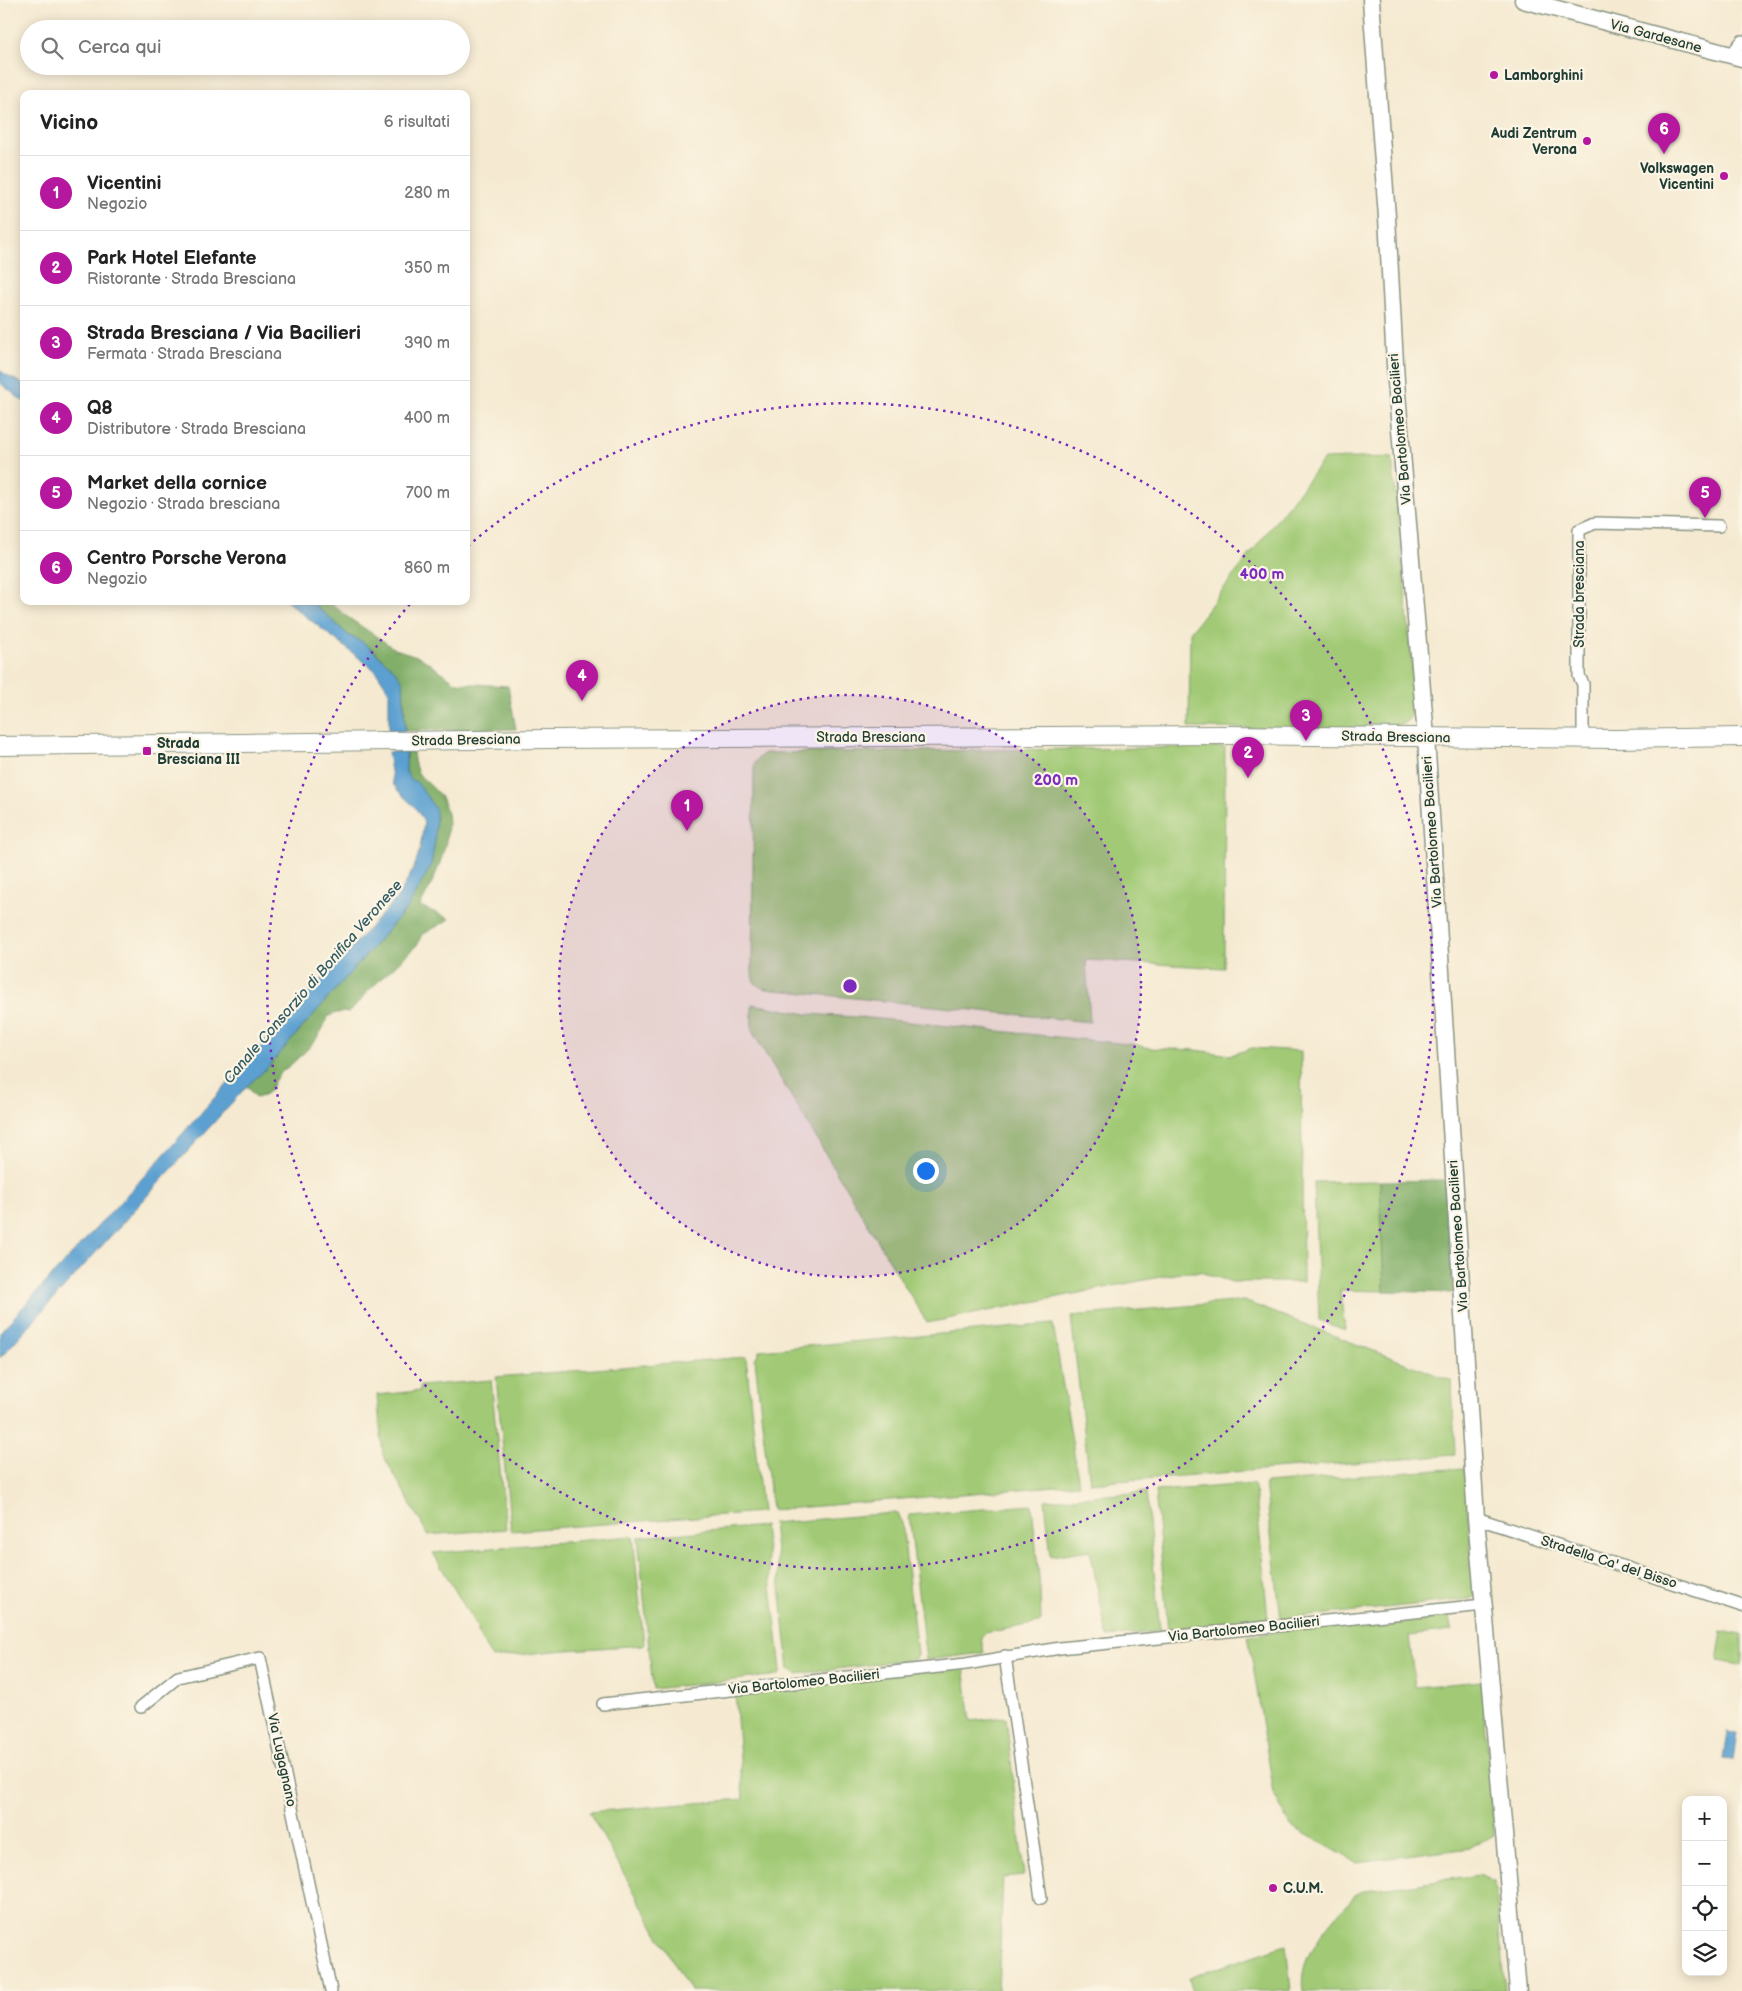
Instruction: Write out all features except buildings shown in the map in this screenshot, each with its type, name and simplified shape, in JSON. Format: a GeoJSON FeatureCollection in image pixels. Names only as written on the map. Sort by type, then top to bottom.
{"type":"FeatureCollection","features":[{"type":"Feature","properties":{"kind":"main road","name":"Strada Bresciana"},"geometry":{"type":"LineString","coordinates":[[0,746],[1214,735],[1583,739],[1742,737]]}},
{"type":"Feature","properties":{"kind":"street","name":"Via Bartolomeo Bacilieri"},"geometry":{"type":"LineString","coordinates":[[1371,0],[1396,382],[1426,737],[1476,1518],[1518,1991]]}},
{"type":"Feature","properties":{"kind":"street","name":"Via Gardesane"},"geometry":{"type":"LineString","coordinates":[[1523,0],[1736,57],[1742,40]]}},
{"type":"Feature","properties":{"kind":"street","name":"Strada bresciana"},"geometry":{"type":"LineString","coordinates":[[1583,739],[1583,684],[1579,676],[1578,530],[1595,522],[1719,526]]}},
{"type":"Feature","properties":{"kind":"street","name":"Stradella Ca' del Bisso"},"geometry":{"type":"LineString","coordinates":[[1476,1518],[1742,1606]]}},
{"type":"Feature","properties":{"kind":"street","name":"Via Bartolomeo Bacilieri"},"geometry":{"type":"LineString","coordinates":[[603,1704],[966,1664],[1060,1648],[1484,1605]]}},
{"type":"Feature","properties":{"kind":"street"},"geometry":{"type":"LineString","coordinates":[[1005,1656],[1041,1898]]}},
{"type":"Feature","properties":{"kind":"street","name":"Via Lugagnano"},"geometry":{"type":"LineString","coordinates":[[141,1707],[178,1677],[260,1658],[331,1991]]}},
{"type":"Feature","properties":{"kind":"green space"},"geometry":{"type":"Polygon","coordinates":[[[1392,457],[1416,704],[1412,714],[1404,723],[1390,729],[1189,728],[1190,632],[1324,459],[1392,457]]]}},
{"type":"Feature","properties":{"kind":"green space"},"geometry":{"type":"Polygon","coordinates":[[[315,605],[334,605],[346,616],[395,649],[420,657],[457,683],[508,686],[516,729],[405,731],[403,682],[376,652],[348,635],[315,605]]]}},
{"type":"Feature","properties":{"kind":"green space"},"geometry":{"type":"Polygon","coordinates":[[[1225,747],[1224,968],[1086,960],[1090,1022],[771,990],[756,984],[752,977],[754,768],[759,757],[766,753],[1225,747]]]}},
{"type":"Feature","properties":{"kind":"green space"},"geometry":{"type":"Polygon","coordinates":[[[406,752],[413,752],[414,762],[419,774],[440,796],[446,808],[448,822],[444,852],[420,906],[450,919],[422,935],[418,944],[367,992],[349,1012],[336,1013],[327,1017],[320,1034],[312,1045],[280,1073],[269,1091],[256,1097],[247,1086],[266,1069],[408,907],[435,841],[406,771],[406,752]]]}},
{"type":"Feature","properties":{"kind":"green space"},"geometry":{"type":"Polygon","coordinates":[[[752,1004],[807,1014],[869,1018],[1231,1055],[1252,1048],[1301,1051],[1303,1282],[1232,1282],[1201,1272],[1185,1272],[927,1323],[752,1031],[752,1004]]]}},
{"type":"Feature","properties":{"kind":"green space"},"geometry":{"type":"Polygon","coordinates":[[[1445,1180],[1453,1293],[1384,1291],[1380,1181],[1445,1180]]]}},
{"type":"Feature","properties":{"kind":"green space"},"geometry":{"type":"Polygon","coordinates":[[[1380,1181],[1384,1291],[1340,1290],[1345,1330],[1319,1320],[1314,1182],[1380,1181]]]}},
{"type":"Feature","properties":{"kind":"green space"},"geometry":{"type":"Polygon","coordinates":[[[1244,1301],[1452,1381],[1455,1455],[1090,1483],[1071,1316],[1244,1301]]]}},
{"type":"Feature","properties":{"kind":"green space"},"geometry":{"type":"Polygon","coordinates":[[[1053,1324],[1079,1484],[772,1510],[755,1359],[760,1350],[1053,1324]]]}},
{"type":"Feature","properties":{"kind":"green space"},"geometry":{"type":"Polygon","coordinates":[[[746,1357],[762,1512],[511,1531],[496,1377],[746,1357]]]}},
{"type":"Feature","properties":{"kind":"green space"},"geometry":{"type":"Polygon","coordinates":[[[491,1380],[506,1529],[428,1535],[383,1455],[377,1395],[420,1391],[420,1386],[491,1380]]]}},
{"type":"Feature","properties":{"kind":"green space"},"geometry":{"type":"Polygon","coordinates":[[[1464,1468],[1475,1596],[1469,1599],[1281,1619],[1265,1483],[1464,1468]]]}},
{"type":"Feature","properties":{"kind":"green space"},"geometry":{"type":"Polygon","coordinates":[[[1253,1484],[1255,1488],[1267,1621],[1168,1630],[1155,1491],[1253,1484]]]}},
{"type":"Feature","properties":{"kind":"green space"},"geometry":{"type":"Polygon","coordinates":[[[1146,1492],[1160,1631],[1107,1637],[1090,1550],[1051,1556],[1045,1500],[1146,1492]]]}},
{"type":"Feature","properties":{"kind":"green space"},"geometry":{"type":"Polygon","coordinates":[[[1032,1505],[1041,1621],[1039,1623],[985,1633],[981,1637],[984,1653],[926,1660],[909,1515],[1032,1505]]]}},
{"type":"Feature","properties":{"kind":"green space"},"geometry":{"type":"Polygon","coordinates":[[[897,1514],[902,1523],[917,1654],[915,1659],[797,1674],[789,1669],[773,1523],[897,1514]]]}},
{"type":"Feature","properties":{"kind":"green space"},"geometry":{"type":"Polygon","coordinates":[[[764,1526],[781,1670],[779,1675],[653,1689],[638,1537],[764,1526]]]}},
{"type":"Feature","properties":{"kind":"green space"},"geometry":{"type":"Polygon","coordinates":[[[633,1536],[644,1645],[553,1651],[492,1658],[476,1630],[478,1629],[433,1553],[633,1536]]]}},
{"type":"Feature","properties":{"kind":"green space"},"geometry":{"type":"Polygon","coordinates":[[[1448,1614],[1452,1631],[1409,1636],[1415,1687],[1482,1681],[1494,1835],[1471,1848],[1356,1862],[1291,1826],[1274,1794],[1248,1635],[1448,1614]]]}},
{"type":"Feature","properties":{"kind":"green space"},"geometry":{"type":"Polygon","coordinates":[[[1722,1631],[1742,1635],[1742,1665],[1717,1661],[1722,1631]]]}},
{"type":"Feature","properties":{"kind":"green space"},"geometry":{"type":"Polygon","coordinates":[[[964,1666],[971,1721],[1006,1717],[1024,1875],[1003,1877],[998,1991],[690,1991],[589,1812],[743,1799],[735,1692],[964,1666]]]}},
{"type":"Feature","properties":{"kind":"green space"},"geometry":{"type":"Polygon","coordinates":[[[1479,1875],[1495,1882],[1505,1991],[1303,1991],[1305,1964],[1311,1951],[1327,1927],[1355,1895],[1365,1890],[1479,1875]]]}},
{"type":"Feature","properties":{"kind":"green space"},"geometry":{"type":"Polygon","coordinates":[[[1286,1945],[1291,1991],[1192,1991],[1188,1978],[1286,1945]]]}},
{"type":"Feature","properties":{"kind":"water"},"geometry":{"type":"Polygon","coordinates":[[[0,370],[20,383],[20,399],[0,383],[0,370]]]}},
{"type":"Feature","properties":{"kind":"water"},"geometry":{"type":"Polygon","coordinates":[[[291,605],[315,605],[348,635],[364,643],[394,669],[403,682],[405,731],[389,731],[389,691],[376,671],[291,605]]]}},
{"type":"Feature","properties":{"kind":"water"},"geometry":{"type":"Polygon","coordinates":[[[388,752],[406,752],[406,772],[411,780],[417,782],[436,810],[435,841],[431,866],[408,907],[266,1069],[247,1086],[0,1358],[0,1332],[398,897],[414,868],[420,849],[424,822],[415,807],[393,784],[388,752]]]}},
{"type":"Feature","properties":{"kind":"water"},"geometry":{"type":"Polygon","coordinates":[[[1727,1732],[1737,1733],[1733,1760],[1723,1759],[1727,1732]]]}},
{"type":"Feature","properties":{"kind":"place","name":"Lamborghini"},"geometry":{"type":"Point","coordinates":[1494,75]}},
{"type":"Feature","properties":{"kind":"place","name":"Audi Zentrum Verona"},"geometry":{"type":"Point","coordinates":[1587,141]}},
{"type":"Feature","properties":{"kind":"place","name":"Centro Porsche Verona"},"geometry":{"type":"Point","coordinates":[1664,154]}},
{"type":"Feature","properties":{"kind":"place","name":"Volkswagen Vicentini"},"geometry":{"type":"Point","coordinates":[1724,176]}},
{"type":"Feature","properties":{"kind":"place","name":"Market della cornice"},"geometry":{"type":"Point","coordinates":[1705,518]}},
{"type":"Feature","properties":{"kind":"place","name":"Q8"},"geometry":{"type":"Point","coordinates":[582,701]}},
{"type":"Feature","properties":{"kind":"place","name":"Strada Bresciana / Via Bacilieri"},"geometry":{"type":"Point","coordinates":[1306,741]}},
{"type":"Feature","properties":{"kind":"place","name":"Strada Bresciana III"},"geometry":{"type":"Point","coordinates":[147,751]}},
{"type":"Feature","properties":{"kind":"place","name":"Park Hotel Elefante"},"geometry":{"type":"Point","coordinates":[1248,778]}},
{"type":"Feature","properties":{"kind":"place","name":"Vicentini"},"geometry":{"type":"Point","coordinates":[687,831]}},
{"type":"Feature","properties":{"kind":"place","name":"C.U.M."},"geometry":{"type":"Point","coordinates":[1273,1888]}},
{"type":"Feature","properties":{"kind":"water label","name":"Canale Consorzio di Bonifica Veronese"},"geometry":{"type":"Point","coordinates":[313,982]}}]}
